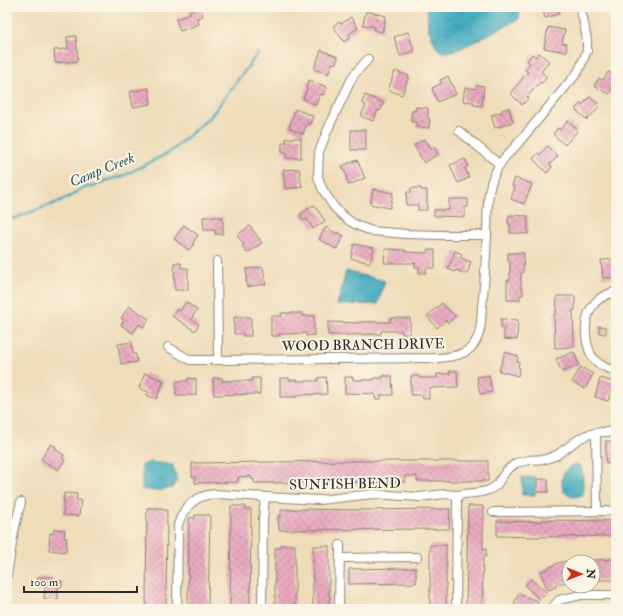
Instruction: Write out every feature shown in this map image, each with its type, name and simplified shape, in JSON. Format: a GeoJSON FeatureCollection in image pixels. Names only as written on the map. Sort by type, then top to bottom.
{"type":"FeatureCollection","features":[{"type":"Feature","properties":{"kind":"street","name":"WOOD BRANCH DRIVE"},"geometry":{"type":"LineString","coordinates":[[168,347],[190,360],[218,360],[439,358],[454,356],[464,352],[474,345],[479,336],[485,279],[487,206],[495,173],[507,154],[549,108],[578,72],[586,51],[587,40],[579,7]]}},
{"type":"Feature","properties":{"kind":"street"},"geometry":{"type":"LineString","coordinates":[[368,59],[352,76],[319,152],[318,177],[322,188],[334,207],[351,222],[372,231],[406,234],[487,235]]}},
{"type":"Feature","properties":{"kind":"street"},"geometry":{"type":"LineString","coordinates":[[459,131],[500,164]]}},
{"type":"Feature","properties":{"kind":"street"},"geometry":{"type":"LineString","coordinates":[[217,261],[218,360]]}},
{"type":"Feature","properties":{"kind":"street"},"geometry":{"type":"LineString","coordinates":[[616,292],[603,296],[595,303],[589,312],[586,328],[588,346],[592,356],[601,366],[616,371]]}},
{"type":"Feature","properties":{"kind":"street","name":"SUNFISH BEND"},"geometry":{"type":"LineString","coordinates":[[177,609],[178,525],[186,508],[196,499],[204,495],[215,494],[319,500],[373,494],[420,497],[445,494],[472,494],[489,490],[496,486],[506,471],[514,465],[529,460],[546,459],[554,456],[562,452],[580,438],[590,434],[616,432]]}},
{"type":"Feature","properties":{"kind":"street"},"geometry":{"type":"LineString","coordinates":[[596,433],[597,511]]}},
{"type":"Feature","properties":{"kind":"street"},"geometry":{"type":"LineString","coordinates":[[456,609],[457,495]]}},
{"type":"Feature","properties":{"kind":"street"},"geometry":{"type":"LineString","coordinates":[[262,609],[263,520],[265,497]]}},
{"type":"Feature","properties":{"kind":"street"},"geometry":{"type":"LineString","coordinates":[[7,575],[14,531],[21,502]]}},
{"type":"Feature","properties":{"kind":"street"},"geometry":{"type":"LineString","coordinates":[[493,512],[616,511]]}},
{"type":"Feature","properties":{"kind":"street"},"geometry":{"type":"LineString","coordinates":[[339,609],[340,545]]}},
{"type":"Feature","properties":{"kind":"street"},"geometry":{"type":"LineString","coordinates":[[340,558],[417,557]]}},
{"type":"Feature","properties":{"kind":"street"},"geometry":{"type":"LineString","coordinates":[[551,609],[559,600],[581,595],[616,595]]}},
{"type":"Feature","properties":{"kind":"water"},"geometry":{"type":"Polygon","coordinates":[[[427,7],[517,7],[520,10],[519,19],[460,49],[443,53],[436,47],[428,28],[427,7]]]}},
{"type":"Feature","properties":{"kind":"water"},"geometry":{"type":"Polygon","coordinates":[[[346,271],[385,281],[378,304],[337,305],[346,271]]]}},
{"type":"Feature","properties":{"kind":"water"},"geometry":{"type":"Polygon","coordinates":[[[150,462],[173,465],[177,480],[173,488],[155,491],[142,489],[142,465],[150,462]]]}},
{"type":"Feature","properties":{"kind":"water"},"geometry":{"type":"Polygon","coordinates":[[[576,463],[581,467],[583,475],[583,495],[572,497],[563,491],[562,477],[568,468],[576,463]]]}},
{"type":"Feature","properties":{"kind":"water"},"geometry":{"type":"Polygon","coordinates":[[[522,477],[535,477],[535,495],[522,495],[522,477]]]}},
{"type":"Feature","properties":{"kind":"building"},"geometry":{"type":"Polygon","coordinates":[[[200,7],[203,16],[197,18],[199,24],[180,31],[176,19],[190,14],[189,11],[200,7]]]}},
{"type":"Feature","properties":{"kind":"building"},"geometry":{"type":"Polygon","coordinates":[[[542,7],[558,7],[559,14],[545,18],[542,7]]]}},
{"type":"Feature","properties":{"kind":"building"},"geometry":{"type":"Polygon","coordinates":[[[366,11],[386,16],[382,32],[374,30],[375,27],[363,25],[366,11]]]}},
{"type":"Feature","properties":{"kind":"building"},"geometry":{"type":"Polygon","coordinates":[[[351,17],[358,28],[349,34],[351,37],[344,42],[333,26],[340,22],[341,24],[351,17]]]}},
{"type":"Feature","properties":{"kind":"building"},"geometry":{"type":"Polygon","coordinates":[[[548,27],[565,30],[562,43],[567,44],[566,52],[544,48],[548,27]]]}},
{"type":"Feature","properties":{"kind":"building"},"geometry":{"type":"Polygon","coordinates":[[[408,32],[414,51],[400,56],[394,37],[408,32]]]}},
{"type":"Feature","properties":{"kind":"building"},"geometry":{"type":"Polygon","coordinates":[[[76,36],[78,61],[55,63],[54,50],[68,49],[67,37],[76,36]]]}},
{"type":"Feature","properties":{"kind":"building"},"geometry":{"type":"Polygon","coordinates":[[[321,50],[338,57],[335,64],[332,63],[328,74],[314,69],[321,50]]]}},
{"type":"Feature","properties":{"kind":"building"},"geometry":{"type":"Polygon","coordinates":[[[539,53],[549,61],[541,72],[547,77],[542,83],[540,82],[522,105],[511,94],[511,92],[528,72],[525,70],[530,63],[527,61],[532,54],[536,57],[539,53]]]}},
{"type":"Feature","properties":{"kind":"building"},"geometry":{"type":"Polygon","coordinates":[[[395,71],[409,76],[402,95],[388,90],[395,71]]]}},
{"type":"Feature","properties":{"kind":"building"},"geometry":{"type":"Polygon","coordinates":[[[608,72],[616,76],[616,83],[609,94],[594,86],[599,78],[603,80],[608,72]]]}},
{"type":"Feature","properties":{"kind":"building"},"geometry":{"type":"Polygon","coordinates":[[[448,76],[456,94],[437,101],[432,88],[442,83],[440,80],[448,76]]]}},
{"type":"Feature","properties":{"kind":"building"},"geometry":{"type":"Polygon","coordinates":[[[309,80],[327,87],[323,95],[320,94],[316,105],[303,99],[309,80]]]}},
{"type":"Feature","properties":{"kind":"building"},"geometry":{"type":"Polygon","coordinates":[[[476,85],[484,86],[482,106],[473,105],[474,102],[463,101],[465,87],[476,89],[476,85]]]}},
{"type":"Feature","properties":{"kind":"building"},"geometry":{"type":"Polygon","coordinates":[[[149,88],[151,104],[133,107],[130,92],[149,88]]]}},
{"type":"Feature","properties":{"kind":"building"},"geometry":{"type":"Polygon","coordinates":[[[365,95],[384,103],[380,111],[378,110],[373,121],[361,116],[366,105],[362,103],[365,95]]]}},
{"type":"Feature","properties":{"kind":"building"},"geometry":{"type":"Polygon","coordinates":[[[590,97],[600,106],[587,120],[575,109],[581,103],[582,105],[590,97]]]}},
{"type":"Feature","properties":{"kind":"building"},"geometry":{"type":"Polygon","coordinates":[[[416,107],[428,108],[428,119],[430,119],[429,128],[416,127],[416,122],[411,122],[412,111],[415,111],[416,107]]]}},
{"type":"Feature","properties":{"kind":"building"},"geometry":{"type":"Polygon","coordinates":[[[509,108],[513,122],[495,128],[491,115],[509,108]]]}},
{"type":"Feature","properties":{"kind":"building"},"geometry":{"type":"Polygon","coordinates":[[[295,109],[313,116],[310,124],[307,123],[303,134],[289,128],[295,109]]]}},
{"type":"Feature","properties":{"kind":"building"},"geometry":{"type":"Polygon","coordinates":[[[568,121],[578,130],[565,145],[553,134],[558,128],[560,130],[568,121]]]}},
{"type":"Feature","properties":{"kind":"building"},"geometry":{"type":"Polygon","coordinates":[[[351,130],[366,130],[366,150],[351,150],[351,130]]]}},
{"type":"Feature","properties":{"kind":"building"},"geometry":{"type":"Polygon","coordinates":[[[286,138],[301,138],[301,158],[286,158],[286,152],[282,152],[282,143],[286,143],[286,138]]]}},
{"type":"Feature","properties":{"kind":"building"},"geometry":{"type":"Polygon","coordinates":[[[425,139],[431,149],[434,147],[438,154],[424,163],[414,145],[425,139]]]}},
{"type":"Feature","properties":{"kind":"building"},"geometry":{"type":"Polygon","coordinates":[[[547,146],[558,156],[550,164],[552,167],[547,173],[533,159],[538,153],[540,155],[547,146]]]}},
{"type":"Feature","properties":{"kind":"building"},"geometry":{"type":"Polygon","coordinates":[[[465,159],[468,166],[465,168],[469,178],[458,183],[450,165],[465,159]]]}},
{"type":"Feature","properties":{"kind":"building"},"geometry":{"type":"Polygon","coordinates":[[[357,160],[365,178],[349,185],[342,166],[357,160]]]}},
{"type":"Feature","properties":{"kind":"building"},"geometry":{"type":"Polygon","coordinates":[[[299,169],[302,187],[285,189],[283,170],[299,169]]]}},
{"type":"Feature","properties":{"kind":"building"},"geometry":{"type":"Polygon","coordinates":[[[515,178],[532,184],[524,204],[511,199],[515,187],[512,186],[515,178]]]}},
{"type":"Feature","properties":{"kind":"building"},"geometry":{"type":"Polygon","coordinates":[[[411,188],[421,188],[421,190],[427,190],[427,210],[418,210],[418,205],[406,205],[407,192],[411,192],[411,188]]]}},
{"type":"Feature","properties":{"kind":"building"},"geometry":{"type":"Polygon","coordinates":[[[373,189],[393,193],[390,208],[370,204],[373,189]]]}},
{"type":"Feature","properties":{"kind":"building"},"geometry":{"type":"Polygon","coordinates":[[[449,199],[468,199],[468,207],[465,207],[465,217],[434,216],[434,210],[449,210],[449,199]]]}},
{"type":"Feature","properties":{"kind":"building"},"geometry":{"type":"Polygon","coordinates":[[[314,205],[325,221],[313,229],[307,219],[304,221],[300,214],[314,205]]]}},
{"type":"Feature","properties":{"kind":"building"},"geometry":{"type":"Polygon","coordinates":[[[509,215],[528,216],[528,234],[510,233],[510,224],[508,224],[509,215]]]}},
{"type":"Feature","properties":{"kind":"building"},"geometry":{"type":"Polygon","coordinates":[[[203,217],[223,217],[223,234],[215,234],[215,230],[204,230],[203,217]]]}},
{"type":"Feature","properties":{"kind":"building"},"geometry":{"type":"Polygon","coordinates":[[[184,225],[198,235],[193,243],[194,244],[189,250],[174,239],[184,225]]]}},
{"type":"Feature","properties":{"kind":"building"},"geometry":{"type":"Polygon","coordinates":[[[250,226],[262,243],[247,253],[242,246],[244,245],[237,235],[250,226]]]}},
{"type":"Feature","properties":{"kind":"building"},"geometry":{"type":"Polygon","coordinates":[[[326,227],[337,234],[338,232],[344,236],[336,249],[319,239],[326,227]]]}},
{"type":"Feature","properties":{"kind":"building"},"geometry":{"type":"Polygon","coordinates":[[[354,244],[374,248],[370,263],[351,258],[354,244]]]}},
{"type":"Feature","properties":{"kind":"building"},"geometry":{"type":"Polygon","coordinates":[[[385,249],[427,253],[427,250],[435,250],[435,268],[426,268],[426,273],[419,273],[419,267],[415,267],[415,263],[384,263],[385,249]]]}},
{"type":"Feature","properties":{"kind":"building"},"geometry":{"type":"Polygon","coordinates":[[[455,251],[462,254],[461,258],[471,262],[467,274],[448,269],[455,251]]]}},
{"type":"Feature","properties":{"kind":"building"},"geometry":{"type":"Polygon","coordinates":[[[508,253],[524,253],[523,273],[521,273],[521,289],[523,289],[523,295],[520,295],[520,300],[507,300],[507,280],[510,280],[510,261],[508,261],[508,253]]]}},
{"type":"Feature","properties":{"kind":"building"},"geometry":{"type":"Polygon","coordinates":[[[615,259],[616,277],[603,278],[601,260],[615,259]]]}},
{"type":"Feature","properties":{"kind":"building"},"geometry":{"type":"Polygon","coordinates":[[[174,263],[181,263],[181,268],[188,268],[188,290],[175,290],[174,263]]]}},
{"type":"Feature","properties":{"kind":"building"},"geometry":{"type":"Polygon","coordinates":[[[263,267],[266,284],[247,287],[246,269],[263,267]]]}},
{"type":"Feature","properties":{"kind":"building"},"geometry":{"type":"Polygon","coordinates":[[[557,296],[575,296],[575,310],[573,310],[574,347],[555,348],[554,314],[556,314],[557,296]]]}},
{"type":"Feature","properties":{"kind":"building"},"geometry":{"type":"Polygon","coordinates":[[[186,302],[197,310],[191,319],[199,324],[195,331],[172,316],[177,309],[180,311],[186,302]]]}},
{"type":"Feature","properties":{"kind":"building"},"geometry":{"type":"Polygon","coordinates":[[[442,303],[455,316],[448,323],[446,320],[437,328],[427,316],[442,303]]]}},
{"type":"Feature","properties":{"kind":"building"},"geometry":{"type":"Polygon","coordinates":[[[129,306],[149,319],[144,327],[139,324],[133,333],[121,325],[124,320],[121,318],[129,306]]]}},
{"type":"Feature","properties":{"kind":"building"},"geometry":{"type":"Polygon","coordinates":[[[281,313],[302,313],[302,316],[314,316],[314,335],[306,336],[306,333],[279,334],[279,336],[271,336],[271,316],[282,316],[281,313]]]}},
{"type":"Feature","properties":{"kind":"building"},"geometry":{"type":"Polygon","coordinates":[[[234,317],[251,317],[251,336],[234,334],[234,317]]]}},
{"type":"Feature","properties":{"kind":"building"},"geometry":{"type":"Polygon","coordinates":[[[390,318],[410,318],[410,334],[402,334],[402,331],[381,331],[381,334],[328,335],[328,322],[390,322],[390,318]]]}},
{"type":"Feature","properties":{"kind":"building"},"geometry":{"type":"Polygon","coordinates":[[[501,319],[518,320],[517,340],[504,339],[504,327],[501,327],[501,319]]]}},
{"type":"Feature","properties":{"kind":"building"},"geometry":{"type":"Polygon","coordinates":[[[599,326],[606,327],[606,334],[599,333],[599,326]]]}},
{"type":"Feature","properties":{"kind":"building"},"geometry":{"type":"Polygon","coordinates":[[[132,342],[133,354],[136,354],[137,362],[121,364],[118,344],[132,342]]]}},
{"type":"Feature","properties":{"kind":"building"},"geometry":{"type":"Polygon","coordinates":[[[505,352],[518,356],[518,367],[520,368],[518,376],[499,371],[505,352]]]}},
{"type":"Feature","properties":{"kind":"building"},"geometry":{"type":"Polygon","coordinates":[[[574,352],[579,365],[562,372],[556,359],[574,352]]]}},
{"type":"Feature","properties":{"kind":"building"},"geometry":{"type":"Polygon","coordinates":[[[581,367],[593,374],[585,389],[572,382],[581,367]]]}},
{"type":"Feature","properties":{"kind":"building"},"geometry":{"type":"Polygon","coordinates":[[[449,371],[457,371],[458,387],[429,388],[429,399],[423,399],[422,395],[411,395],[411,376],[419,376],[419,378],[437,378],[437,374],[450,374],[449,371]]]}},
{"type":"Feature","properties":{"kind":"building"},"geometry":{"type":"Polygon","coordinates":[[[145,373],[164,381],[156,399],[147,395],[149,392],[139,388],[145,373]]]}},
{"type":"Feature","properties":{"kind":"building"},"geometry":{"type":"Polygon","coordinates":[[[489,375],[492,392],[480,394],[477,377],[489,375]]]}},
{"type":"Feature","properties":{"kind":"building"},"geometry":{"type":"Polygon","coordinates":[[[383,376],[392,376],[393,395],[381,395],[381,399],[375,399],[375,394],[345,393],[345,377],[353,377],[353,380],[374,380],[374,378],[383,378],[383,376]]]}},
{"type":"Feature","properties":{"kind":"building"},"geometry":{"type":"Polygon","coordinates":[[[326,377],[327,394],[280,397],[280,378],[289,378],[289,380],[298,380],[297,381],[318,381],[318,378],[326,377]]]}},
{"type":"Feature","properties":{"kind":"building"},"geometry":{"type":"Polygon","coordinates":[[[188,378],[196,379],[196,395],[176,395],[176,381],[188,381],[188,378]]]}},
{"type":"Feature","properties":{"kind":"building"},"geometry":{"type":"Polygon","coordinates":[[[213,378],[222,378],[222,381],[252,381],[252,378],[260,378],[260,394],[214,395],[213,378]]]}},
{"type":"Feature","properties":{"kind":"building"},"geometry":{"type":"Polygon","coordinates":[[[600,378],[614,382],[608,401],[595,397],[600,378]]]}},
{"type":"Feature","properties":{"kind":"building"},"geometry":{"type":"Polygon","coordinates":[[[606,441],[616,441],[616,463],[606,463],[606,441]]]}},
{"type":"Feature","properties":{"kind":"building"},"geometry":{"type":"Polygon","coordinates":[[[51,444],[56,447],[55,449],[64,455],[62,458],[65,460],[58,470],[41,459],[51,444]]]}},
{"type":"Feature","properties":{"kind":"building"},"geometry":{"type":"Polygon","coordinates":[[[488,461],[488,481],[417,481],[417,476],[405,476],[405,482],[254,483],[254,479],[251,479],[251,476],[238,477],[238,482],[195,483],[195,477],[192,477],[192,463],[488,461]]]}},
{"type":"Feature","properties":{"kind":"building"},"geometry":{"type":"Polygon","coordinates":[[[537,479],[548,479],[548,492],[537,492],[537,479]]]}},
{"type":"Feature","properties":{"kind":"building"},"geometry":{"type":"Polygon","coordinates":[[[64,493],[77,494],[76,500],[81,500],[79,516],[63,515],[64,493]]]}},
{"type":"Feature","properties":{"kind":"building"},"geometry":{"type":"Polygon","coordinates":[[[231,506],[245,506],[245,509],[251,509],[250,608],[244,609],[230,609],[231,506]]]}},
{"type":"Feature","properties":{"kind":"building"},"geometry":{"type":"Polygon","coordinates":[[[468,506],[483,506],[483,549],[486,549],[486,557],[483,557],[482,609],[466,609],[468,506]]]}},
{"type":"Feature","properties":{"kind":"building"},"geometry":{"type":"Polygon","coordinates":[[[147,508],[162,508],[162,510],[167,510],[166,609],[146,609],[147,508]]]}},
{"type":"Feature","properties":{"kind":"building"},"geometry":{"type":"Polygon","coordinates":[[[450,509],[449,529],[279,530],[278,516],[281,516],[281,510],[450,509]]]}},
{"type":"Feature","properties":{"kind":"building"},"geometry":{"type":"Polygon","coordinates":[[[195,515],[210,515],[208,607],[188,607],[189,518],[195,518],[195,515]]]}},
{"type":"Feature","properties":{"kind":"building"},"geometry":{"type":"Polygon","coordinates":[[[543,520],[616,521],[616,536],[497,536],[497,521],[543,522],[543,520]]]}},
{"type":"Feature","properties":{"kind":"building"},"geometry":{"type":"Polygon","coordinates":[[[54,529],[65,530],[64,538],[67,538],[66,552],[49,550],[50,533],[53,534],[54,529]]]}},
{"type":"Feature","properties":{"kind":"building"},"geometry":{"type":"Polygon","coordinates":[[[281,545],[295,545],[295,609],[281,609],[281,607],[275,606],[275,548],[281,548],[281,545]]]}},
{"type":"Feature","properties":{"kind":"building"},"geometry":{"type":"Polygon","coordinates":[[[430,545],[446,545],[446,609],[430,609],[430,545]]]}},
{"type":"Feature","properties":{"kind":"building"},"geometry":{"type":"Polygon","coordinates":[[[313,546],[329,546],[329,609],[313,609],[313,546]]]}},
{"type":"Feature","properties":{"kind":"building"},"geometry":{"type":"Polygon","coordinates":[[[616,559],[616,580],[601,580],[601,560],[616,559]]]}},
{"type":"Feature","properties":{"kind":"building"},"geometry":{"type":"Polygon","coordinates":[[[561,562],[561,583],[555,585],[556,587],[548,590],[540,572],[561,562]]]}},
{"type":"Feature","properties":{"kind":"building"},"geometry":{"type":"Polygon","coordinates":[[[416,568],[416,583],[349,584],[349,569],[416,568]]]}},
{"type":"Feature","properties":{"kind":"building"},"geometry":{"type":"Polygon","coordinates":[[[38,577],[53,577],[53,581],[62,581],[62,587],[58,587],[58,599],[44,598],[45,586],[37,586],[38,577]]]}},
{"type":"Feature","properties":{"kind":"building"},"geometry":{"type":"Polygon","coordinates":[[[531,579],[547,593],[540,600],[525,586],[531,579]]]}},
{"type":"Feature","properties":{"kind":"building"},"geometry":{"type":"Polygon","coordinates":[[[518,594],[538,601],[535,609],[526,609],[514,605],[518,594]]]}},
{"type":"Feature","properties":{"kind":"waterway","name":"Camp Creek"},"geometry":{"type":"LineString","coordinates":[[7,221],[58,202],[81,189],[123,176],[170,152],[211,116],[258,53]]}}]}
